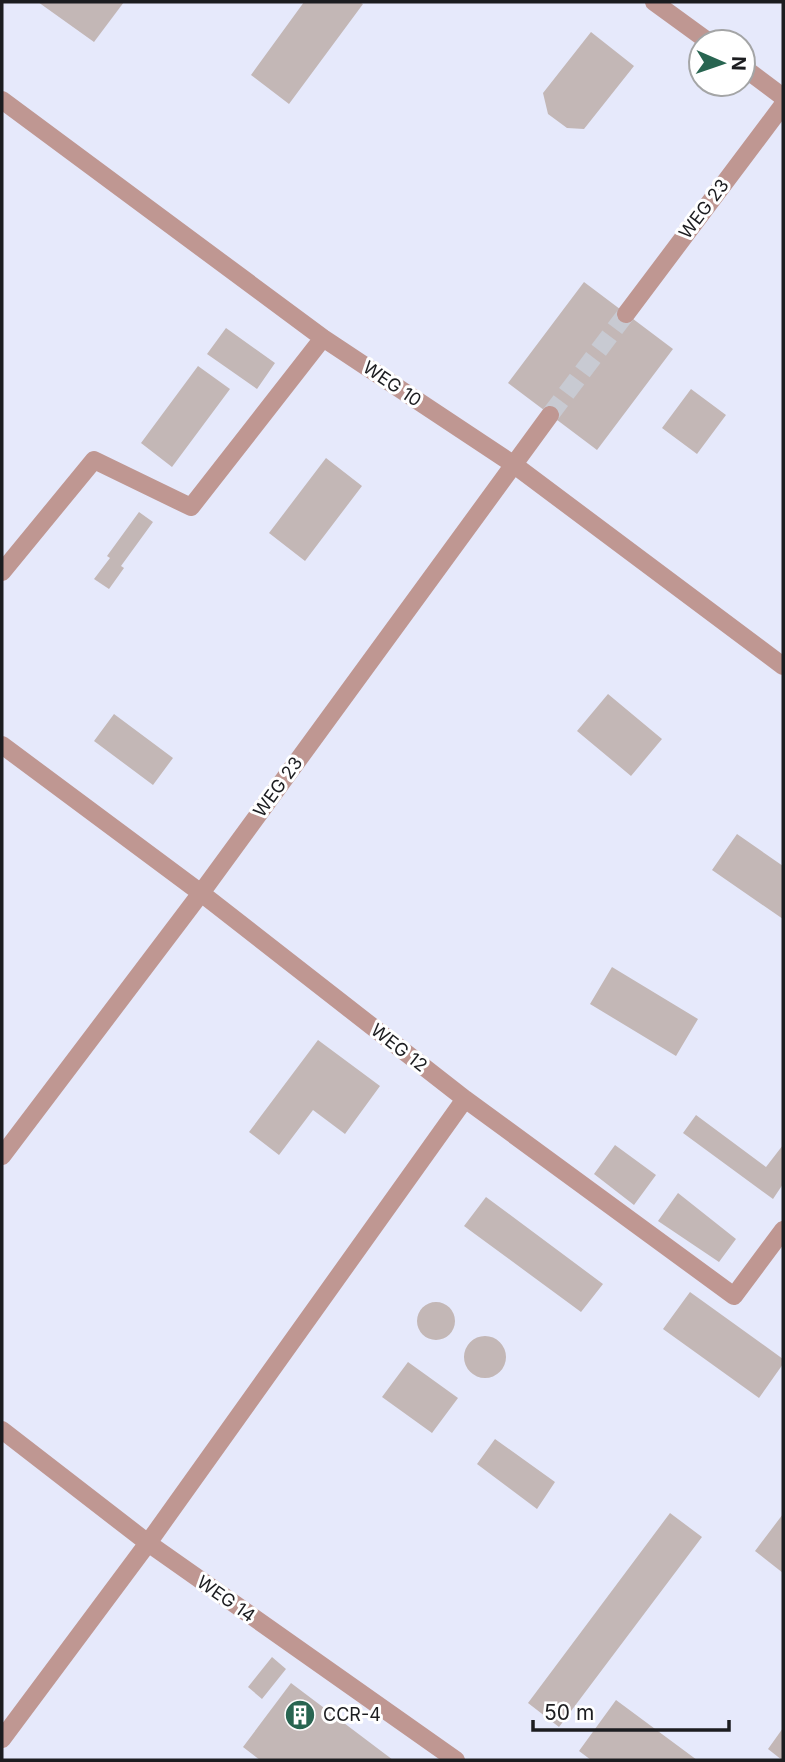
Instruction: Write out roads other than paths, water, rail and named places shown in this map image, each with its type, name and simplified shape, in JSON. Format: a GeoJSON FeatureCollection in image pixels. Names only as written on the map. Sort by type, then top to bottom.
{"type":"FeatureCollection","features":[{"type":"Feature","properties":{"kind":"lane"},"geometry":{"type":"LineString","coordinates":[[654,2],[690,28]]}},
{"type":"Feature","properties":{"kind":"lane"},"geometry":{"type":"LineString","coordinates":[[757,78],[783,97]]}},
{"type":"Feature","properties":{"kind":"lane","name":"WEG 10"},"geometry":{"type":"LineString","coordinates":[[2,100],[323,338],[513,464],[783,666]]}},
{"type":"Feature","properties":{"kind":"lane","name":"WEG 23"},"geometry":{"type":"LineString","coordinates":[[626,314],[783,105]]}},
{"type":"Feature","properties":{"kind":"lane"},"geometry":{"type":"LineString","coordinates":[[2,572],[94,460],[191,507],[323,338]]}},
{"type":"Feature","properties":{"kind":"lane","name":"WEG 23"},"geometry":{"type":"LineString","coordinates":[[2,1156],[201,893],[550,415]]}},
{"type":"Feature","properties":{"kind":"lane","name":"WEG 12"},"geometry":{"type":"LineString","coordinates":[[2,745],[201,893],[466,1100],[734,1296],[783,1230]]}},
{"type":"Feature","properties":{"kind":"lane"},"geometry":{"type":"LineString","coordinates":[[2,1739],[148,1543],[466,1100]]}},
{"type":"Feature","properties":{"kind":"lane","name":"WEG 14"},"geometry":{"type":"LineString","coordinates":[[2,1430],[148,1543],[456,1760]]}},
{"type":"Feature","properties":{"kind":"tunnel"},"geometry":{"type":"LineString","coordinates":[[550,415],[626,314]]}},
{"type":"Feature","properties":{"kind":"place","name":"CCR-4"},"geometry":{"type":"Point","coordinates":[300,1715]}}]}
